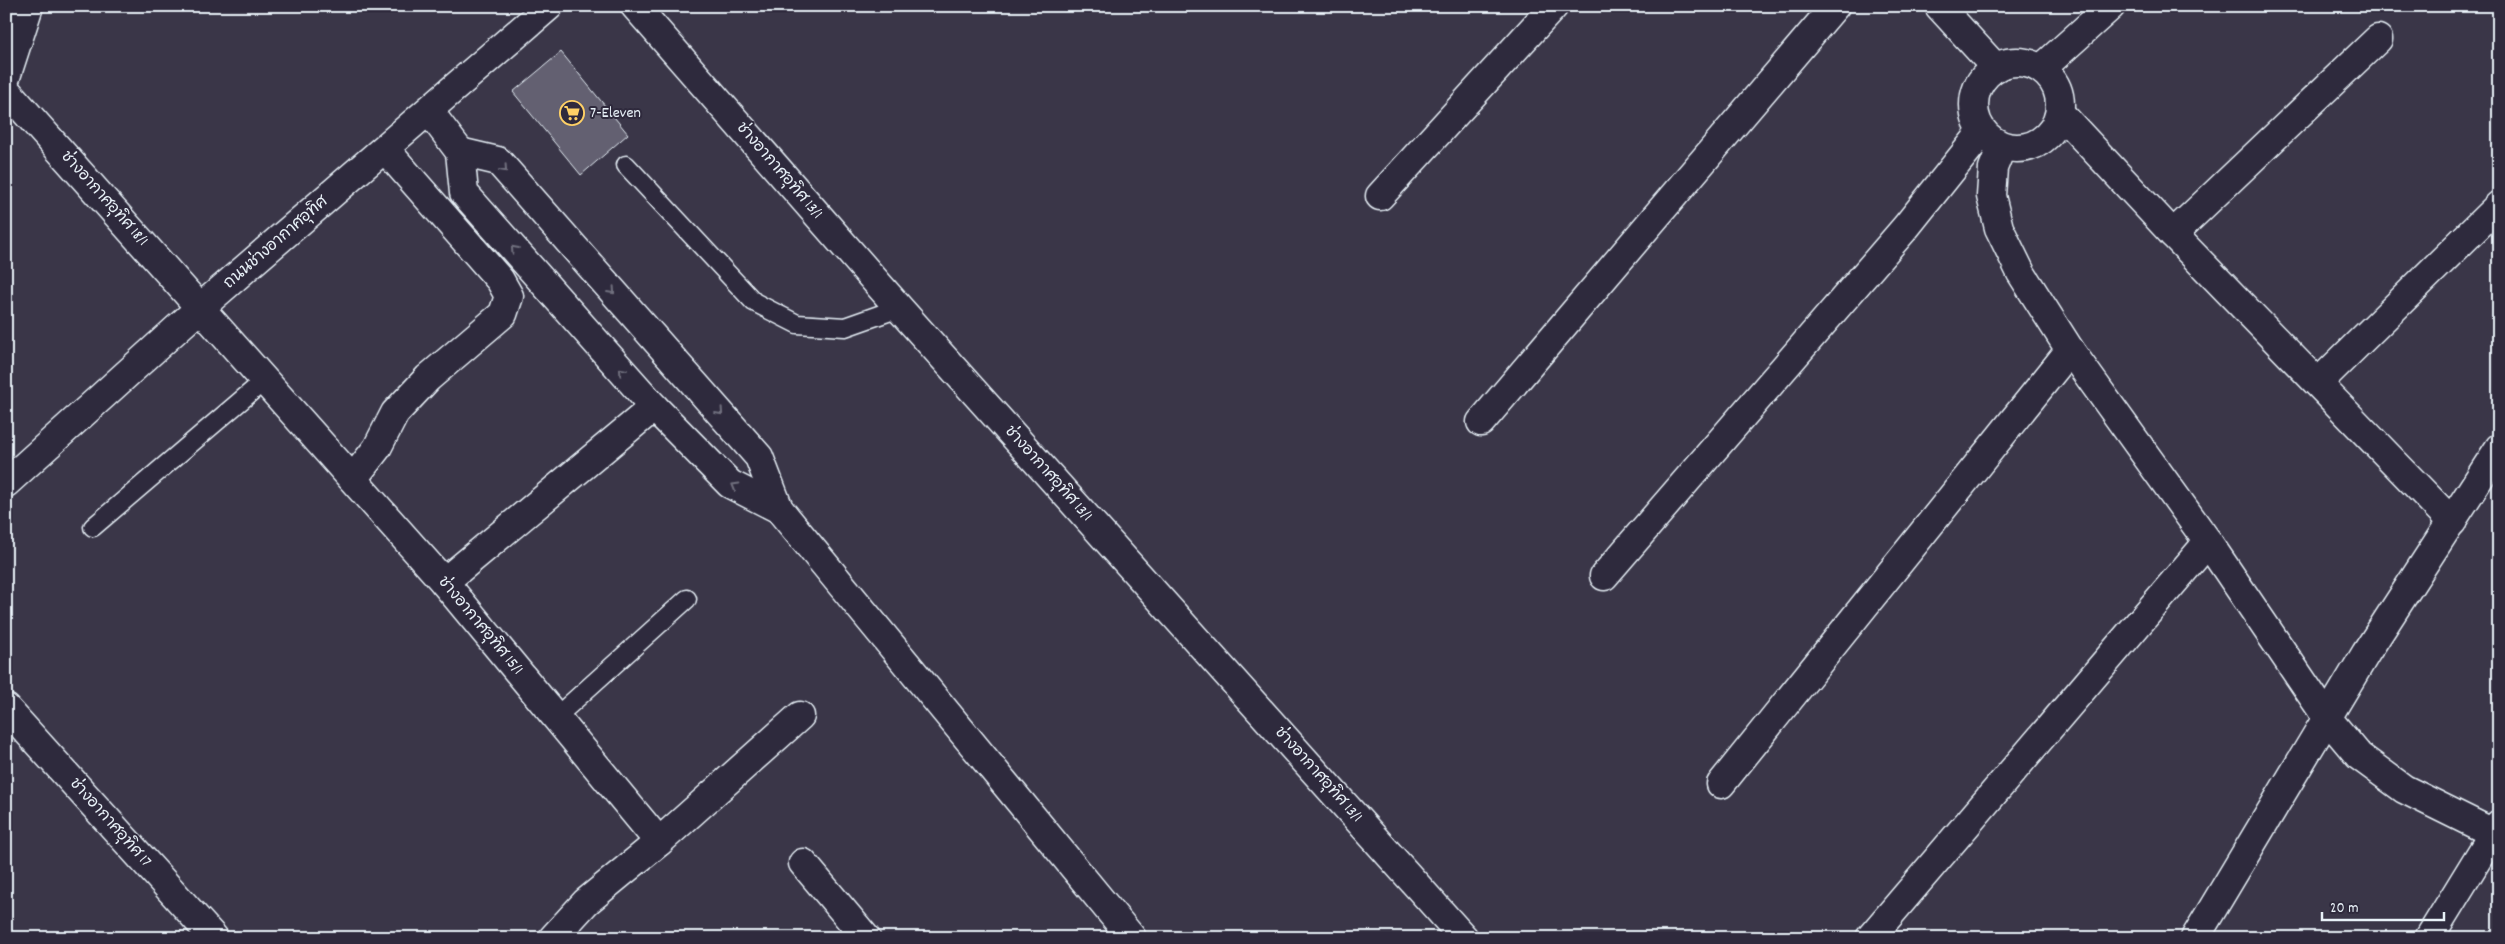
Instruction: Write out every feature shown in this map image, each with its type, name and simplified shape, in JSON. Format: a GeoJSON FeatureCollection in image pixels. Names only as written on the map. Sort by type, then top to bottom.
{"type":"FeatureCollection","features":[{"type":"Feature","properties":{"kind":"street"},"geometry":{"type":"LineString","coordinates":[[6,77],[29,6]]}},
{"type":"Feature","properties":{"kind":"street","name":"ถนนช่างอากาศอุทิศ"},"geometry":{"type":"LineString","coordinates":[[6,483],[201,307],[549,6]]}},
{"type":"Feature","properties":{"kind":"street","name":"ช่างอากาศอุทิศ 13/1"},"geometry":{"type":"LineString","coordinates":[[635,6],[899,308],[1464,938]]}},
{"type":"Feature","properties":{"kind":"street"},"geometry":{"type":"LineString","coordinates":[[1380,196],[1554,6]]}},
{"type":"Feature","properties":{"kind":"street"},"geometry":{"type":"LineString","coordinates":[[1482,422],[1835,6]]}},
{"type":"Feature","properties":{"kind":"street"},"geometry":{"type":"LineString","coordinates":[[1940,6],[1995,67]]}},
{"type":"Feature","properties":{"kind":"street"},"geometry":{"type":"LineString","coordinates":[[2041,69],[2111,6]]}},
{"type":"Feature","properties":{"kind":"street"},"geometry":{"type":"LineString","coordinates":[[2173,234],[2378,39]]}},
{"type":"Feature","properties":{"kind":"street"},"geometry":{"type":"LineString","coordinates":[[1992,139],[2027,147],[2048,135],[2060,112],[2057,88],[2041,69],[2018,61],[1995,67],[1978,85],[1973,109],[1992,139],[1993,168],[1991,196],[1999,228],[2021,273],[2070,350],[2208,542],[2328,720],[2359,756],[2404,789],[2497,831],[2430,938]]}},
{"type":"Feature","properties":{"kind":"street","name":"ช่างอากาศอุทิศ 18/1"},"geometry":{"type":"LineString","coordinates":[[6,90],[201,307]]}},
{"type":"Feature","properties":{"kind":"street"},"geometry":{"type":"LineString","coordinates":[[429,111],[460,152],[464,193],[654,407],[730,484],[778,508]]}},
{"type":"Feature","properties":{"kind":"street"},"geometry":{"type":"LineString","coordinates":[[2060,112],[2173,234],[2452,522]]}},
{"type":"Feature","properties":{"kind":"street"},"geometry":{"type":"LineString","coordinates":[[1604,576],[1899,234],[1992,139]]}},
{"type":"Feature","properties":{"kind":"street"},"geometry":{"type":"LineString","coordinates":[[353,479],[378,448],[395,413],[428,378],[503,314],[509,296],[500,280],[384,149]]}},
{"type":"Feature","properties":{"kind":"street"},"geometry":{"type":"LineString","coordinates":[[460,152],[498,161],[759,457],[778,508],[1132,938]]}},
{"type":"Feature","properties":{"kind":"street"},"geometry":{"type":"LineString","coordinates":[[2318,383],[2499,205]]}},
{"type":"Feature","properties":{"kind":"street","name":"ช่างอากาศอุทิศ 15/1"},"geometry":{"type":"LineString","coordinates":[[201,307],[444,582],[659,842]]}},
{"type":"Feature","properties":{"kind":"street"},"geometry":{"type":"LineString","coordinates":[[1721,784],[2070,350]]}},
{"type":"Feature","properties":{"kind":"street"},"geometry":{"type":"LineString","coordinates":[[444,582],[654,407]]}},
{"type":"Feature","properties":{"kind":"street"},"geometry":{"type":"LineString","coordinates":[[2195,938],[2328,720],[2366,653],[2499,448]]}},
{"type":"Feature","properties":{"kind":"street"},"geometry":{"type":"LineString","coordinates":[[1870,938],[2208,542]]}},
{"type":"Feature","properties":{"kind":"street","name":"ช่างอากาศอุทิศ 17"},"geometry":{"type":"LineString","coordinates":[[6,708],[214,938]]}},
{"type":"Feature","properties":{"kind":"street"},"geometry":{"type":"LineString","coordinates":[[553,938],[586,902],[659,842],[800,716]]}},
{"type":"Feature","properties":{"kind":"street"},"geometry":{"type":"LineString","coordinates":[[803,863],[866,938]]}},
{"type":"Feature","properties":{"kind":"lane"},"geometry":{"type":"LineString","coordinates":[[626,165],[754,302],[797,324],[845,327],[899,308]]}},
{"type":"Feature","properties":{"kind":"lane"},"geometry":{"type":"LineString","coordinates":[[93,527],[265,380]]}},
{"type":"Feature","properties":{"kind":"lane"},"geometry":{"type":"LineString","coordinates":[[556,717],[687,598]]}},
{"type":"Feature","properties":{"kind":"building"},"geometry":{"type":"Polygon","coordinates":[[[561,52],[628,134],[581,175],[513,92],[561,52]]]}},
{"type":"Feature","properties":{"kind":"place","name":"7-Eleven"},"geometry":{"type":"Point","coordinates":[572,113]}}]}
